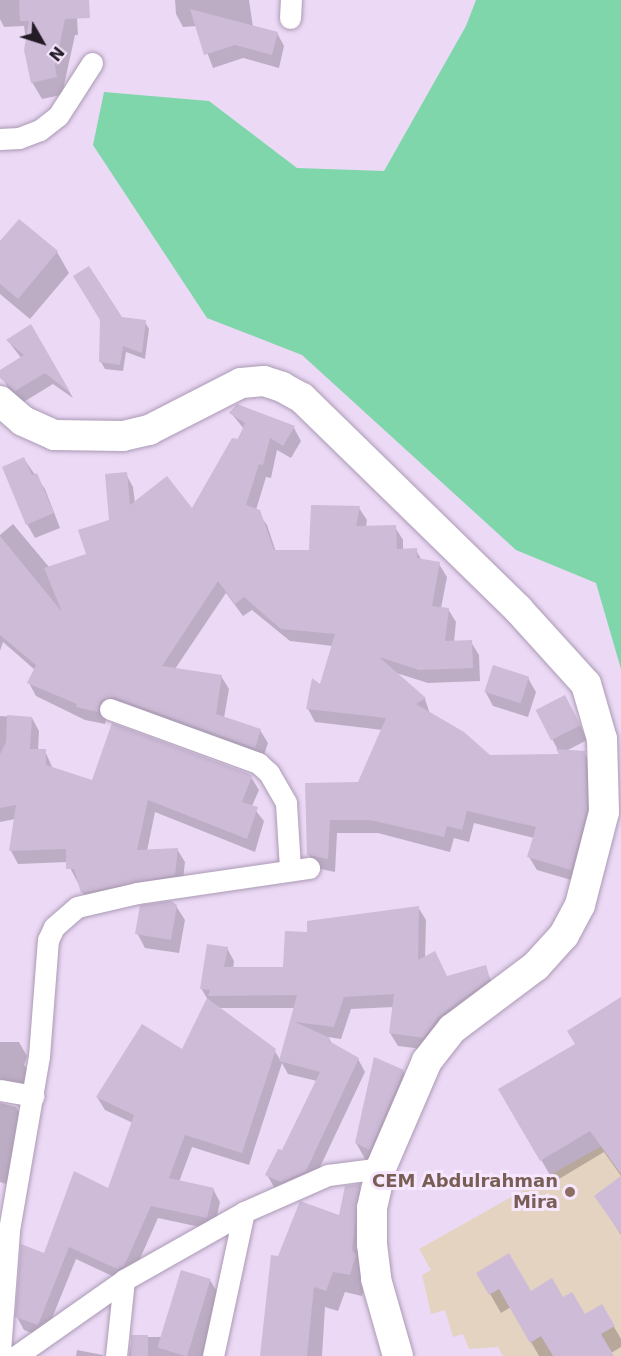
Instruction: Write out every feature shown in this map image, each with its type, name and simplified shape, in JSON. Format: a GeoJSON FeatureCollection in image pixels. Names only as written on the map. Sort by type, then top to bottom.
{"type":"FeatureCollection","features":[{"type":"Feature","properties":{"kind":"main road"},"geometry":{"type":"LineString","coordinates":[[0,401],[23,421],[54,435],[123,436],[149,430],[242,383],[264,381],[282,387],[302,398],[493,584],[586,684],[602,740],[604,812],[580,905],[564,935],[536,966],[452,1029],[427,1061],[381,1168],[372,1208],[372,1244],[376,1279],[398,1356]]}},
{"type":"Feature","properties":{"kind":"street"},"geometry":{"type":"LineString","coordinates":[[0,139],[19,138],[40,130],[58,116],[92,63]]}},
{"type":"Feature","properties":{"kind":"street"},"geometry":{"type":"LineString","coordinates":[[0,1351],[3,1276],[33,1096],[48,940],[64,915],[76,907],[137,893],[300,868],[286,803],[269,773],[258,763],[110,709]]}},
{"type":"Feature","properties":{"kind":"street"},"geometry":{"type":"LineString","coordinates":[[0,1090],[33,1096]]}},
{"type":"Feature","properties":{"kind":"street"},"geometry":{"type":"LineString","coordinates":[[16,1356],[124,1280],[244,1212],[328,1175],[381,1168]]}},
{"type":"Feature","properties":{"kind":"street"},"geometry":{"type":"LineString","coordinates":[[213,1356],[244,1212]]}},
{"type":"Feature","properties":{"kind":"street"},"geometry":{"type":"LineString","coordinates":[[116,1356],[124,1280]]}},
{"type":"Feature","properties":{"kind":"street"},"geometry":{"type":"LineString","coordinates":[[46,1356],[48,1333]]}},
{"type":"Feature","properties":{"kind":"shaded area","name":"CEM Abdulrahman Mira"},"geometry":{"type":"Polygon","coordinates":[[[621,1135],[621,1356],[503,1356],[498,1347],[469,1349],[463,1334],[453,1337],[445,1310],[431,1314],[422,1275],[431,1270],[419,1249],[621,1135]]]}},
{"type":"Feature","properties":{"kind":"green space"},"geometry":{"type":"Polygon","coordinates":[[[476,0],[621,0],[621,669],[596,583],[516,550],[302,355],[207,318],[93,145],[104,92],[209,101],[297,168],[384,171],[466,26],[476,0]]]}},
{"type":"Feature","properties":{"kind":"building"},"geometry":{"type":"Polygon","coordinates":[[[19,0],[89,0],[90,18],[65,19],[55,66],[57,77],[31,83],[24,50],[29,21],[20,21],[19,0]]]}},
{"type":"Feature","properties":{"kind":"building"},"geometry":{"type":"Polygon","coordinates":[[[190,9],[278,32],[272,55],[235,45],[204,55],[190,9]]]}},
{"type":"Feature","properties":{"kind":"building"},"geometry":{"type":"Polygon","coordinates":[[[19,219],[58,251],[18,299],[0,284],[0,241],[19,219]]]}},
{"type":"Feature","properties":{"kind":"building"},"geometry":{"type":"Polygon","coordinates":[[[89,266],[122,317],[146,320],[142,353],[123,346],[120,365],[99,362],[100,320],[73,276],[89,266]]]}},
{"type":"Feature","properties":{"kind":"building"},"geometry":{"type":"Polygon","coordinates":[[[31,324],[68,391],[45,373],[15,391],[0,378],[0,370],[24,355],[6,340],[31,324]]]}},
{"type":"Feature","properties":{"kind":"building"},"geometry":{"type":"Polygon","coordinates":[[[237,404],[295,426],[283,446],[270,438],[263,465],[259,464],[246,505],[260,510],[274,550],[309,550],[311,505],[360,506],[356,526],[396,525],[397,549],[417,548],[417,558],[440,562],[432,606],[449,608],[445,641],[472,640],[473,668],[419,670],[379,657],[426,698],[416,704],[464,732],[490,755],[559,754],[556,749],[585,751],[587,810],[571,870],[527,857],[536,827],[467,811],[462,830],[447,826],[444,837],[370,820],[330,820],[328,859],[307,855],[305,783],[358,782],[386,718],[306,709],[312,678],[320,684],[335,634],[281,629],[244,597],[235,604],[218,581],[162,666],[222,675],[216,714],[261,729],[255,748],[114,697],[101,700],[98,712],[76,707],[77,704],[27,683],[36,665],[0,635],[0,536],[62,612],[44,568],[86,554],[78,530],[109,520],[105,474],[127,472],[130,505],[167,476],[192,508],[232,438],[238,439],[245,423],[229,413],[237,404]]]}},
{"type":"Feature","properties":{"kind":"building"},"geometry":{"type":"Polygon","coordinates":[[[24,457],[32,475],[37,473],[54,513],[26,525],[2,467],[24,457]]]}},
{"type":"Feature","properties":{"kind":"building"},"geometry":{"type":"Polygon","coordinates":[[[493,665],[529,677],[520,703],[484,692],[493,665]]]}},
{"type":"Feature","properties":{"kind":"building"},"geometry":{"type":"Polygon","coordinates":[[[565,695],[580,725],[551,740],[536,710],[565,695]]]}},
{"type":"Feature","properties":{"kind":"building"},"geometry":{"type":"Polygon","coordinates":[[[7,715],[32,717],[30,749],[46,749],[46,765],[92,780],[112,723],[247,773],[252,776],[242,802],[258,807],[247,839],[148,800],[137,850],[178,848],[175,875],[81,893],[74,869],[66,869],[66,849],[9,851],[16,805],[0,808],[0,754],[6,742],[7,715]]]}},
{"type":"Feature","properties":{"kind":"building"},"geometry":{"type":"Polygon","coordinates":[[[171,901],[177,905],[171,940],[135,934],[140,905],[171,901]]]}},
{"type":"Feature","properties":{"kind":"building"},"geometry":{"type":"Polygon","coordinates":[[[419,906],[418,960],[435,951],[447,976],[486,965],[490,979],[438,1017],[423,1038],[389,1033],[394,994],[344,997],[334,1027],[295,1022],[330,1038],[329,1041],[359,1058],[306,1171],[281,1182],[265,1175],[278,1149],[282,1150],[320,1072],[279,1061],[297,995],[208,996],[210,990],[200,989],[207,944],[228,947],[224,967],[283,967],[285,931],[307,932],[307,921],[419,906]]]}},
{"type":"Feature","properties":{"kind":"building"},"geometry":{"type":"Polygon","coordinates":[[[621,997],[621,1174],[590,1131],[540,1161],[498,1089],[575,1044],[567,1031],[621,997]]]}},
{"type":"Feature","properties":{"kind":"building"},"geometry":{"type":"Polygon","coordinates":[[[207,998],[276,1049],[242,1153],[185,1135],[169,1178],[214,1188],[207,1218],[151,1206],[124,1266],[117,1269],[69,1247],[38,1325],[15,1317],[21,1244],[44,1253],[74,1171],[108,1188],[134,1115],[96,1097],[142,1024],[182,1049],[207,998]]]}},
{"type":"Feature","properties":{"kind":"building"},"geometry":{"type":"Polygon","coordinates":[[[374,1057],[404,1070],[370,1150],[355,1143],[374,1057]]]}},
{"type":"Feature","properties":{"kind":"building"},"geometry":{"type":"Polygon","coordinates":[[[621,1176],[621,1234],[594,1196],[621,1176]]]}},
{"type":"Feature","properties":{"kind":"building"},"geometry":{"type":"Polygon","coordinates":[[[360,1184],[352,1250],[356,1255],[350,1275],[333,1272],[326,1291],[314,1287],[307,1356],[260,1356],[271,1255],[278,1256],[300,1201],[339,1215],[345,1186],[360,1184]]]}},
{"type":"Feature","properties":{"kind":"building"},"geometry":{"type":"Polygon","coordinates":[[[509,1253],[531,1291],[552,1278],[563,1297],[572,1292],[585,1314],[602,1304],[615,1326],[601,1334],[614,1356],[553,1356],[541,1336],[530,1343],[499,1289],[489,1295],[476,1273],[509,1253]]]}},
{"type":"Feature","properties":{"kind":"building"},"geometry":{"type":"Polygon","coordinates":[[[181,1270],[211,1279],[187,1356],[157,1347],[181,1270]]]}},
{"type":"Feature","properties":{"kind":"building"},"geometry":{"type":"Polygon","coordinates":[[[131,1335],[148,1335],[148,1356],[131,1356],[131,1335]]]}},
{"type":"Feature","properties":{"kind":"place","name":"CEM Abdulrahman Mira"},"geometry":{"type":"Point","coordinates":[570,1192]}}]}
